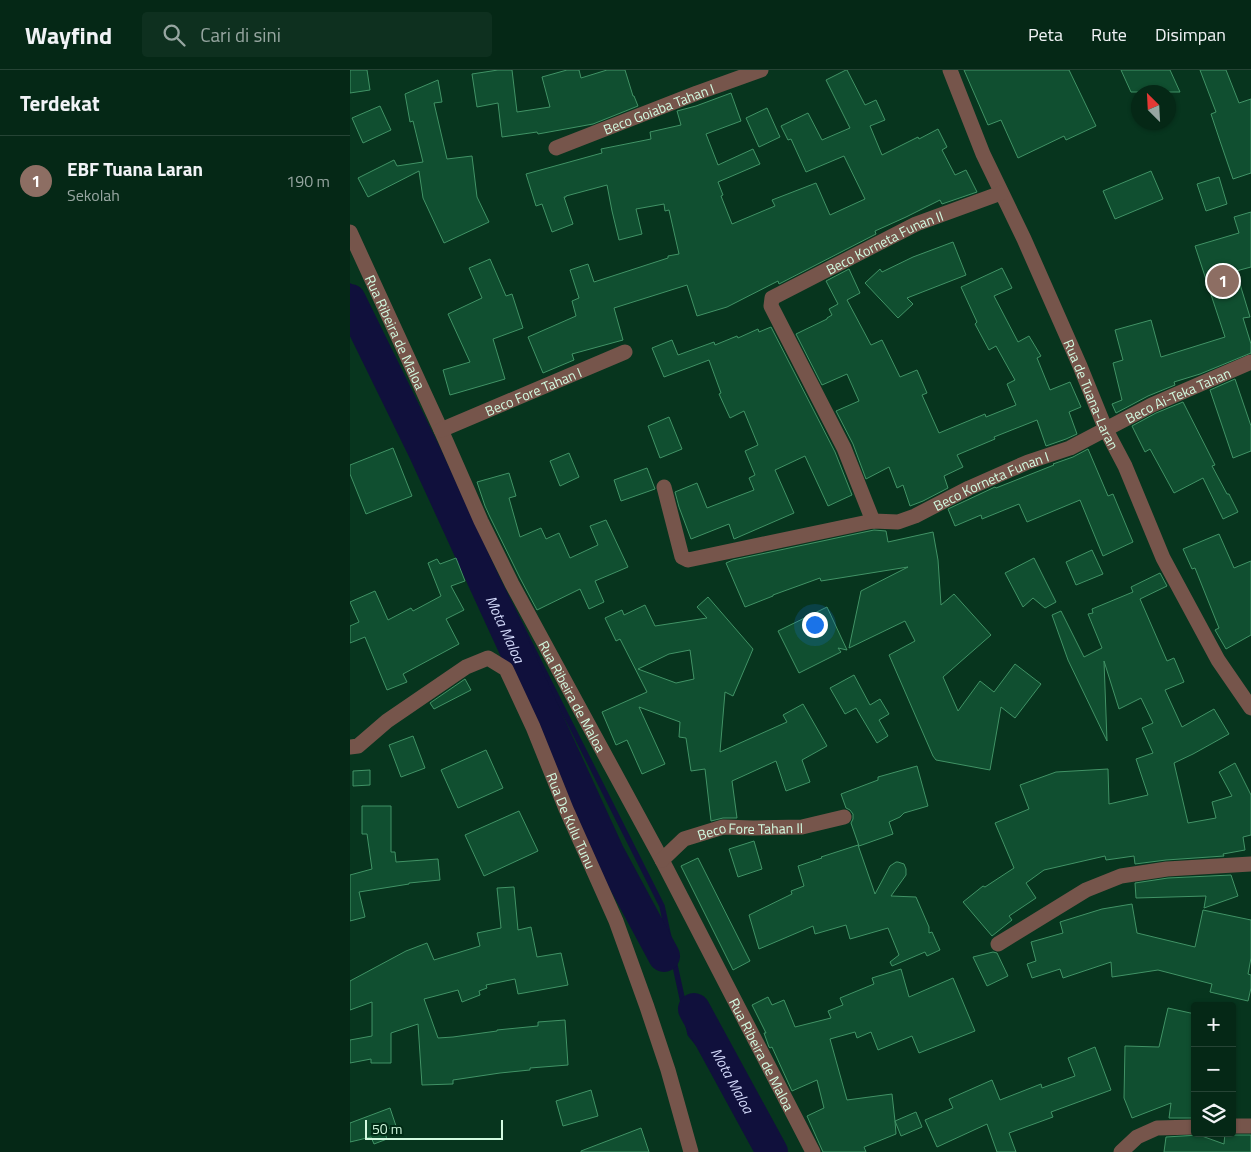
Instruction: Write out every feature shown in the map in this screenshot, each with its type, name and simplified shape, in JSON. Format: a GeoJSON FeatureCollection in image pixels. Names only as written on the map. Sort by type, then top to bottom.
{"type":"FeatureCollection","features":[{"type":"Feature","properties":{"kind":"street","name":"Beco Goiaba Tahan I"},"geometry":{"type":"LineString","coordinates":[[556,148],[761,70]]}},
{"type":"Feature","properties":{"kind":"street","name":"Rua de Tuana-Laran"},"geometry":{"type":"LineString","coordinates":[[950,70],[983,154],[1024,238],[1106,430],[1125,466],[1162,558],[1218,660],[1251,708]]}},
{"type":"Feature","properties":{"kind":"street","name":"Beco Korneta Funan II"},"geometry":{"type":"LineString","coordinates":[[873,521],[844,448],[771,306],[772,298],[916,224],[1002,193]]}},
{"type":"Feature","properties":{"kind":"street","name":"Rua Ribeira de Maloa"},"geometry":{"type":"LineString","coordinates":[[350,232],[481,521],[512,584],[662,860],[813,1152]]}},
{"type":"Feature","properties":{"kind":"street","name":"Beco Fore Tahan I"},"geometry":{"type":"LineString","coordinates":[[441,430],[625,352]]}},
{"type":"Feature","properties":{"kind":"street","name":"Beco Ai-Teka Tahan"},"geometry":{"type":"LineString","coordinates":[[1106,430],[1152,405],[1251,362]]}},
{"type":"Feature","properties":{"kind":"street","name":"Beco Korneta Funan I"},"geometry":{"type":"LineString","coordinates":[[664,487],[682,557],[688,560],[873,521],[898,522],[915,516],[969,488],[1028,462],[1070,448],[1106,430]]}},
{"type":"Feature","properties":{"kind":"street","name":"Rua De Kulu Tunu"},"geometry":{"type":"LineString","coordinates":[[350,747],[358,746],[387,722],[466,667],[488,658],[506,669],[533,726],[566,809],[616,921],[662,1052],[691,1152]]}},
{"type":"Feature","properties":{"kind":"street","name":"Beco Fore Tahan II"},"geometry":{"type":"LineString","coordinates":[[662,860],[684,839],[722,827],[802,827],[844,817]]}},
{"type":"Feature","properties":{"kind":"street"},"geometry":{"type":"LineString","coordinates":[[998,944],[1086,890],[1121,876],[1167,869],[1251,864]]}},
{"type":"Feature","properties":{"kind":"street"},"geometry":{"type":"LineString","coordinates":[[1236,1126],[1251,1126]]}},
{"type":"Feature","properties":{"kind":"street"},"geometry":{"type":"LineString","coordinates":[[1121,1152],[1137,1137],[1157,1128],[1191,1127]]}},
{"type":"Feature","properties":{"kind":"building"},"geometry":{"type":"Polygon","coordinates":[[[350,70],[367,70],[370,90],[350,93],[350,70]]]}},
{"type":"Feature","properties":{"kind":"building"},"geometry":{"type":"Polygon","coordinates":[[[512,70],[517,112],[550,107],[542,77],[567,70],[579,70],[581,78],[607,70],[625,70],[638,106],[593,124],[538,134],[537,132],[502,137],[498,103],[477,107],[472,74],[512,70]]]}},
{"type":"Feature","properties":{"kind":"building"},"geometry":{"type":"Polygon","coordinates":[[[846,70],[865,105],[876,100],[885,120],[870,126],[882,155],[938,129],[947,147],[942,150],[955,175],[966,170],[977,192],[942,204],[940,200],[875,231],[876,234],[779,284],[778,281],[727,307],[697,316],[687,285],[614,308],[623,340],[572,354],[574,360],[543,373],[528,337],[576,316],[572,301],[579,298],[570,270],[588,264],[594,282],[668,258],[668,256],[679,254],[669,210],[665,211],[664,204],[636,209],[642,234],[619,240],[607,185],[564,197],[573,224],[552,232],[542,204],[536,206],[526,174],[602,153],[601,149],[651,139],[650,132],[681,125],[677,111],[731,93],[741,121],[706,134],[718,165],[753,149],[760,164],[718,182],[723,195],[721,196],[732,224],[775,206],[772,200],[816,183],[830,215],[865,199],[844,156],[806,172],[791,139],[788,140],[781,126],[808,113],[822,140],[850,128],[826,80],[846,70]]]}},
{"type":"Feature","properties":{"kind":"building"},"geometry":{"type":"Polygon","coordinates":[[[964,70],[1069,70],[1096,126],[1066,140],[1064,136],[1018,158],[1001,120],[988,125],[964,70]]]}},
{"type":"Feature","properties":{"kind":"building"},"geometry":{"type":"Polygon","coordinates":[[[1121,70],[1170,70],[1180,92],[1176,92],[1176,85],[1131,85],[1131,92],[1121,70]]]}},
{"type":"Feature","properties":{"kind":"building"},"geometry":{"type":"Polygon","coordinates":[[[1200,70],[1226,70],[1239,103],[1251,99],[1251,173],[1233,179],[1211,114],[1216,112],[1200,70]]]}},
{"type":"Feature","properties":{"kind":"building"},"geometry":{"type":"Polygon","coordinates":[[[438,80],[442,102],[434,103],[447,159],[472,156],[477,197],[489,222],[444,243],[423,198],[419,171],[368,197],[358,178],[394,160],[397,166],[423,162],[413,121],[410,122],[405,94],[438,80]]]}},
{"type":"Feature","properties":{"kind":"building"},"geometry":{"type":"Polygon","coordinates":[[[380,106],[391,130],[363,143],[352,118],[380,106]]]}},
{"type":"Feature","properties":{"kind":"building"},"geometry":{"type":"Polygon","coordinates":[[[767,108],[780,137],[759,147],[746,118],[767,108]]]}},
{"type":"Feature","properties":{"kind":"building"},"geometry":{"type":"Polygon","coordinates":[[[1151,171],[1163,199],[1115,219],[1103,191],[1151,171]]]}},
{"type":"Feature","properties":{"kind":"building"},"geometry":{"type":"Polygon","coordinates":[[[1219,177],[1227,204],[1206,211],[1197,184],[1219,177]]]}},
{"type":"Feature","properties":{"kind":"building"},"geometry":{"type":"Polygon","coordinates":[[[1251,212],[1251,267],[1236,271],[1250,317],[1243,318],[1251,344],[1251,353],[1200,374],[1174,382],[1175,385],[1148,396],[1116,413],[1112,404],[1122,400],[1113,363],[1123,360],[1115,330],[1151,320],[1161,357],[1225,337],[1195,246],[1239,233],[1234,217],[1251,212]]]}},
{"type":"Feature","properties":{"kind":"building"},"geometry":{"type":"Polygon","coordinates":[[[953,242],[966,275],[907,298],[913,304],[898,318],[865,283],[880,269],[882,272],[913,257],[953,242]]]}},
{"type":"Feature","properties":{"kind":"building"},"geometry":{"type":"Polygon","coordinates":[[[490,259],[506,296],[512,294],[523,328],[493,339],[505,379],[450,395],[443,370],[470,362],[448,314],[482,298],[469,268],[490,259]]]}},
{"type":"Feature","properties":{"kind":"building"},"geometry":{"type":"Polygon","coordinates":[[[1002,268],[1012,288],[994,296],[1018,342],[1029,336],[1041,356],[1037,358],[1050,390],[1070,382],[1081,407],[1069,412],[1077,434],[1046,446],[1037,420],[994,437],[995,439],[957,455],[963,467],[944,476],[948,488],[910,506],[903,485],[897,488],[889,467],[866,479],[853,444],[836,411],[859,401],[847,374],[822,385],[796,334],[832,315],[829,309],[838,304],[826,281],[849,269],[860,293],[847,300],[871,345],[882,340],[900,377],[917,370],[927,393],[922,395],[939,433],[985,414],[986,417],[1016,405],[1007,384],[1015,380],[996,346],[989,350],[975,324],[977,322],[961,287],[1002,268]]]}},
{"type":"Feature","properties":{"kind":"building"},"geometry":{"type":"Polygon","coordinates":[[[771,327],[835,452],[852,495],[828,506],[805,456],[775,470],[794,513],[734,539],[729,524],[691,539],[675,492],[697,483],[707,508],[754,490],[749,478],[755,475],[745,451],[758,445],[744,411],[730,418],[719,394],[721,393],[709,360],[664,377],[652,348],[672,340],[678,355],[714,342],[715,345],[758,329],[759,332],[771,327]]]}},
{"type":"Feature","properties":{"kind":"building"},"geometry":{"type":"Polygon","coordinates":[[[1235,379],[1251,426],[1251,451],[1233,458],[1210,390],[1235,379]]]}},
{"type":"Feature","properties":{"kind":"building"},"geometry":{"type":"Polygon","coordinates":[[[1183,402],[1215,465],[1212,466],[1238,512],[1223,519],[1203,478],[1174,493],[1150,449],[1145,452],[1132,426],[1156,413],[1183,402]]]}},
{"type":"Feature","properties":{"kind":"building"},"geometry":{"type":"Polygon","coordinates":[[[669,417],[682,449],[660,458],[648,426],[669,417]]]}},
{"type":"Feature","properties":{"kind":"building"},"geometry":{"type":"Polygon","coordinates":[[[393,448],[412,496],[366,514],[350,474],[350,465],[393,448]]]}},
{"type":"Feature","properties":{"kind":"building"},"geometry":{"type":"Polygon","coordinates":[[[1088,449],[1108,496],[1113,494],[1133,542],[1103,556],[1080,500],[1027,522],[1019,504],[982,519],[981,515],[955,526],[948,509],[995,487],[1054,465],[1088,449]]]}},
{"type":"Feature","properties":{"kind":"building"},"geometry":{"type":"Polygon","coordinates":[[[569,453],[579,477],[560,486],[550,461],[569,453]]]}},
{"type":"Feature","properties":{"kind":"building"},"geometry":{"type":"Polygon","coordinates":[[[647,468],[655,489],[621,501],[614,480],[647,468]]]}},
{"type":"Feature","properties":{"kind":"building"},"geometry":{"type":"Polygon","coordinates":[[[509,473],[516,496],[509,498],[520,537],[541,528],[546,539],[559,533],[570,558],[598,545],[590,526],[606,520],[628,567],[595,581],[604,602],[589,609],[580,589],[537,610],[490,517],[477,482],[509,473]]]}},
{"type":"Feature","properties":{"kind":"building"},"geometry":{"type":"Polygon","coordinates":[[[874,530],[886,531],[888,542],[933,532],[938,560],[941,605],[954,594],[991,635],[943,677],[958,711],[980,681],[994,692],[1015,664],[1041,684],[1015,718],[1001,707],[990,770],[936,760],[933,756],[889,655],[915,641],[905,621],[849,648],[861,591],[908,567],[821,581],[820,578],[745,607],[726,563],[874,530]]]}},
{"type":"Feature","properties":{"kind":"building"},"geometry":{"type":"Polygon","coordinates":[[[1219,534],[1234,568],[1251,561],[1251,635],[1226,649],[1215,630],[1219,628],[1195,568],[1192,569],[1183,549],[1219,534]]]}},
{"type":"Feature","properties":{"kind":"building"},"geometry":{"type":"Polygon","coordinates":[[[1092,550],[1103,574],[1076,585],[1066,562],[1092,550]]]}},
{"type":"Feature","properties":{"kind":"building"},"geometry":{"type":"Polygon","coordinates":[[[456,558],[465,581],[451,586],[464,610],[446,619],[459,644],[403,674],[407,682],[387,690],[365,637],[350,643],[350,626],[359,622],[350,602],[375,591],[388,620],[411,608],[413,611],[441,596],[428,563],[437,559],[440,564],[456,558]]]}},
{"type":"Feature","properties":{"kind":"building"},"geometry":{"type":"Polygon","coordinates":[[[1034,558],[1056,602],[1045,608],[1033,598],[1023,607],[1005,573],[1034,558]]]}},
{"type":"Feature","properties":{"kind":"building"},"geometry":{"type":"Polygon","coordinates":[[[1160,573],[1167,586],[1140,599],[1167,661],[1174,658],[1184,682],[1165,690],[1182,727],[1214,709],[1229,734],[1174,763],[1188,823],[1216,818],[1212,802],[1232,796],[1219,772],[1235,763],[1251,795],[1251,835],[1243,837],[1245,850],[1223,854],[1224,856],[1135,864],[1134,856],[1106,860],[1105,856],[1044,870],[1026,883],[1036,898],[1009,916],[1012,920],[992,936],[963,902],[983,886],[985,887],[1014,868],[995,823],[1029,809],[1020,785],[1056,772],[1108,769],[1109,804],[1148,795],[1136,759],[1153,753],[1142,728],[1153,723],[1141,698],[1119,709],[1104,661],[1107,741],[1068,660],[1052,615],[1061,611],[1084,657],[1102,648],[1088,614],[1093,613],[1092,609],[1133,592],[1131,587],[1160,573]]]}},
{"type":"Feature","properties":{"kind":"building"},"geometry":{"type":"Polygon","coordinates":[[[708,597],[753,649],[733,696],[725,692],[720,752],[787,722],[783,715],[803,704],[827,746],[802,760],[810,782],[786,791],[776,761],[732,781],[737,818],[723,818],[711,821],[705,769],[691,771],[686,738],[679,737],[680,722],[639,707],[665,764],[642,774],[627,740],[616,745],[602,712],[647,692],[620,639],[616,641],[605,618],[622,610],[624,615],[645,605],[655,626],[707,618],[697,607],[708,597]],[[690,650],[669,654],[638,669],[676,683],[694,679],[690,650]]]}},
{"type":"Feature","properties":{"kind":"building"},"geometry":{"type":"Polygon","coordinates":[[[827,607],[847,650],[838,648],[841,652],[799,673],[778,631],[827,607]]]}},
{"type":"Feature","properties":{"kind":"building"},"geometry":{"type":"Polygon","coordinates":[[[854,675],[870,705],[880,699],[889,714],[879,720],[888,736],[877,743],[856,708],[845,714],[830,688],[854,675]]]}},
{"type":"Feature","properties":{"kind":"building"},"geometry":{"type":"Polygon","coordinates":[[[465,679],[471,690],[434,709],[430,703],[465,679]]]}},
{"type":"Feature","properties":{"kind":"building"},"geometry":{"type":"Polygon","coordinates":[[[413,736],[425,768],[401,777],[389,745],[413,736]]]}},
{"type":"Feature","properties":{"kind":"building"},"geometry":{"type":"Polygon","coordinates":[[[486,750],[503,788],[458,808],[441,770],[486,750]]]}},
{"type":"Feature","properties":{"kind":"building"},"geometry":{"type":"Polygon","coordinates":[[[917,766],[928,806],[904,813],[889,822],[893,834],[859,846],[851,823],[853,814],[846,808],[841,794],[878,780],[878,777],[917,766]]]}},
{"type":"Feature","properties":{"kind":"building"},"geometry":{"type":"Polygon","coordinates":[[[370,770],[370,785],[353,786],[353,771],[370,770]]]}},
{"type":"Feature","properties":{"kind":"building"},"geometry":{"type":"Polygon","coordinates":[[[362,806],[391,806],[391,852],[395,852],[396,862],[438,859],[440,880],[409,883],[359,892],[365,917],[350,921],[350,875],[372,869],[367,834],[362,834],[362,806]]]}},
{"type":"Feature","properties":{"kind":"building"},"geometry":{"type":"Polygon","coordinates":[[[519,811],[538,851],[484,876],[465,835],[519,811]]]}},
{"type":"Feature","properties":{"kind":"building"},"geometry":{"type":"Polygon","coordinates":[[[754,841],[762,869],[738,877],[729,849],[754,841]]]}},
{"type":"Feature","properties":{"kind":"building"},"geometry":{"type":"Polygon","coordinates":[[[858,845],[875,894],[890,866],[896,862],[904,864],[906,875],[891,896],[916,897],[929,927],[929,933],[932,932],[940,950],[927,956],[925,952],[892,966],[890,962],[899,955],[888,928],[850,939],[846,925],[815,934],[813,926],[759,949],[749,915],[792,894],[791,891],[804,886],[798,866],[858,845]]]}},
{"type":"Feature","properties":{"kind":"building"},"geometry":{"type":"Polygon","coordinates":[[[698,858],[750,961],[733,970],[681,866],[698,858]]]}},
{"type":"Feature","properties":{"kind":"building"},"geometry":{"type":"Polygon","coordinates":[[[1231,875],[1238,896],[1204,908],[1206,896],[1136,898],[1135,883],[1168,878],[1231,875]]]}},
{"type":"Feature","properties":{"kind":"building"},"geometry":{"type":"Polygon","coordinates":[[[514,887],[518,930],[531,927],[537,957],[561,953],[568,985],[518,994],[515,979],[486,985],[487,988],[479,991],[480,995],[462,1002],[458,990],[424,999],[438,1038],[538,1026],[538,1022],[565,1020],[568,1065],[530,1068],[530,1070],[453,1080],[453,1084],[422,1085],[418,1024],[391,1033],[391,1063],[371,1063],[371,1059],[350,1063],[350,1040],[372,1036],[372,1002],[350,1010],[350,981],[406,951],[427,943],[434,960],[480,946],[477,933],[501,928],[497,888],[514,887]]]}},
{"type":"Feature","properties":{"kind":"building"},"geometry":{"type":"Polygon","coordinates":[[[1132,904],[1137,933],[1195,947],[1203,910],[1251,920],[1251,958],[1248,974],[1251,975],[1251,988],[1248,1001],[1210,992],[1212,984],[1158,970],[1112,977],[1111,962],[1063,978],[1060,969],[1032,978],[1027,964],[1036,961],[1031,942],[1063,933],[1060,922],[1102,909],[1132,904]]]}},
{"type":"Feature","properties":{"kind":"building"},"geometry":{"type":"Polygon","coordinates":[[[993,952],[997,953],[1008,976],[987,986],[973,957],[993,952]]]}},
{"type":"Feature","properties":{"kind":"building"},"geometry":{"type":"Polygon","coordinates":[[[901,969],[909,997],[953,978],[975,1031],[919,1053],[912,1036],[878,1050],[871,1032],[857,1038],[855,1032],[830,1039],[847,1100],[892,1094],[896,1134],[864,1147],[866,1152],[823,1152],[807,1116],[824,1108],[817,1080],[792,1091],[772,1047],[769,1047],[764,1033],[766,1033],[752,1005],[768,997],[772,1005],[784,1000],[795,1027],[831,1018],[828,1011],[843,1005],[840,998],[874,984],[872,978],[901,969]]]}},
{"type":"Feature","properties":{"kind":"building"},"geometry":{"type":"Polygon","coordinates":[[[1168,1008],[1191,1013],[1191,1118],[1169,1118],[1171,1103],[1132,1118],[1124,1098],[1125,1046],[1159,1047],[1168,1008]]]}},
{"type":"Feature","properties":{"kind":"building"},"geometry":{"type":"Polygon","coordinates":[[[1095,1047],[1111,1090],[1051,1112],[1053,1117],[1009,1133],[1016,1152],[997,1152],[987,1124],[937,1147],[925,1120],[953,1108],[949,1099],[992,1080],[1000,1100],[1041,1084],[1042,1088],[1075,1076],[1068,1058],[1095,1047]]]}},
{"type":"Feature","properties":{"kind":"building"},"geometry":{"type":"Polygon","coordinates":[[[591,1090],[598,1116],[563,1126],[556,1101],[591,1090]]]}},
{"type":"Feature","properties":{"kind":"building"},"geometry":{"type":"Polygon","coordinates":[[[390,1108],[396,1126],[384,1130],[387,1139],[374,1144],[371,1137],[350,1142],[350,1123],[390,1108]]]}},
{"type":"Feature","properties":{"kind":"building"},"geometry":{"type":"Polygon","coordinates":[[[916,1112],[922,1127],[901,1136],[895,1121],[916,1112]]]}},
{"type":"Feature","properties":{"kind":"building"},"geometry":{"type":"Polygon","coordinates":[[[641,1128],[649,1152],[581,1152],[581,1151],[641,1128]]]}},
{"type":"Feature","properties":{"kind":"building"},"geometry":{"type":"Polygon","coordinates":[[[1191,1135],[1191,1137],[1205,1137],[1224,1144],[1225,1137],[1251,1135],[1251,1152],[1164,1152],[1166,1137],[1191,1135]]]}},
{"type":"Feature","properties":{"kind":"waterway"},"geometry":{"type":"LineString","coordinates":[[350,286],[662,906],[690,1034],[707,1055]]}},
{"type":"Feature","properties":{"kind":"waterway","name":"Mota Maloa"},"geometry":{"type":"LineString","coordinates":[[350,300],[425,453],[608,852],[664,956]]}},
{"type":"Feature","properties":{"kind":"waterway","name":"Mota Maloa"},"geometry":{"type":"LineString","coordinates":[[694,1009],[772,1152]]}},
{"type":"Feature","properties":{"kind":"place","name":"EBF Tuana Laran"},"geometry":{"type":"Point","coordinates":[1223,281]}}]}
